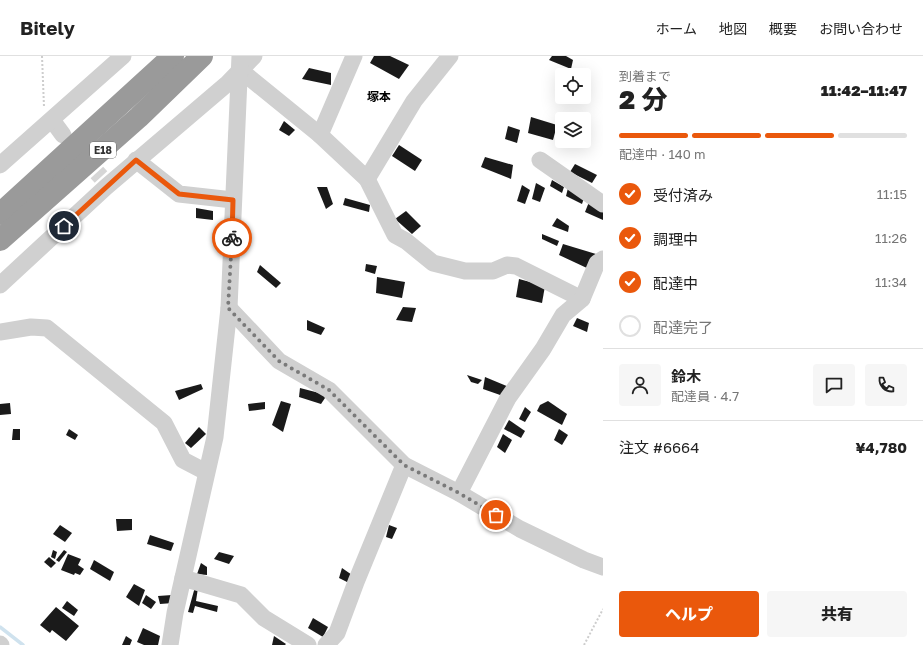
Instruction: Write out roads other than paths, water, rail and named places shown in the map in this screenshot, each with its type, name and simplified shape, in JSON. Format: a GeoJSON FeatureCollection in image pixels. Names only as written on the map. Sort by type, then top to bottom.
{"type":"FeatureCollection","features":[{"type":"Feature","properties":{"kind":"highway","name":"E18"},"geometry":{"type":"LineString","coordinates":[[0,214],[173,56]]}},
{"type":"Feature","properties":{"kind":"highway","name":"E18"},"geometry":{"type":"LineString","coordinates":[[0,240],[133,122],[202,56]]}},
{"type":"Feature","properties":{"kind":"street"},"geometry":{"type":"LineString","coordinates":[[0,165],[123,56]]}},
{"type":"Feature","properties":{"kind":"street"},"geometry":{"type":"LineString","coordinates":[[0,285],[104,182],[136,160],[228,83],[240,63],[254,56]]}},
{"type":"Feature","properties":{"kind":"street"},"geometry":{"type":"LineString","coordinates":[[320,135],[354,56]]}},
{"type":"Feature","properties":{"kind":"street"},"geometry":{"type":"LineString","coordinates":[[367,179],[414,101],[450,56]]}},
{"type":"Feature","properties":{"kind":"street"},"geometry":{"type":"LineString","coordinates":[[240,63],[367,179],[395,235],[406,241],[433,263],[465,271],[493,271],[507,265],[516,266],[582,299]]}},
{"type":"Feature","properties":{"kind":"street"},"geometry":{"type":"LineString","coordinates":[[170,645],[183,578],[215,437],[228,308],[240,63]]}},
{"type":"Feature","properties":{"kind":"street"},"geometry":{"type":"LineString","coordinates":[[52,120],[63,135]]}},
{"type":"Feature","properties":{"kind":"street"},"geometry":{"type":"LineString","coordinates":[[136,160],[179,194],[233,200]]}},
{"type":"Feature","properties":{"kind":"street"},"geometry":{"type":"LineString","coordinates":[[540,160],[603,204]]}},
{"type":"Feature","properties":{"kind":"street"},"geometry":{"type":"LineString","coordinates":[[459,493],[508,398],[543,349],[563,315],[582,299],[597,264],[603,259]]}},
{"type":"Feature","properties":{"kind":"street"},"geometry":{"type":"LineString","coordinates":[[228,308],[279,361],[329,390],[404,465],[459,493],[520,529],[584,560],[603,567]]}},
{"type":"Feature","properties":{"kind":"street"},"geometry":{"type":"LineString","coordinates":[[0,332],[32,327],[47,328],[164,423],[183,460],[206,472]]}},
{"type":"Feature","properties":{"kind":"street"},"geometry":{"type":"LineString","coordinates":[[326,645],[338,633],[356,582],[404,465]]}},
{"type":"Feature","properties":{"kind":"street"},"geometry":{"type":"LineString","coordinates":[[183,578],[241,595],[264,618],[308,645]]}},
{"type":"Feature","properties":{"kind":"waterway"},"geometry":{"type":"LineString","coordinates":[[0,627],[23,645]]}},
{"type":"Feature","properties":{"kind":"tunnel"},"geometry":{"type":"LineString","coordinates":[[80,154],[101,177]]}},
{"type":"Feature","properties":{"kind":"district","name":"塚本"},"geometry":{"type":"Point","coordinates":[379,97]}}]}
